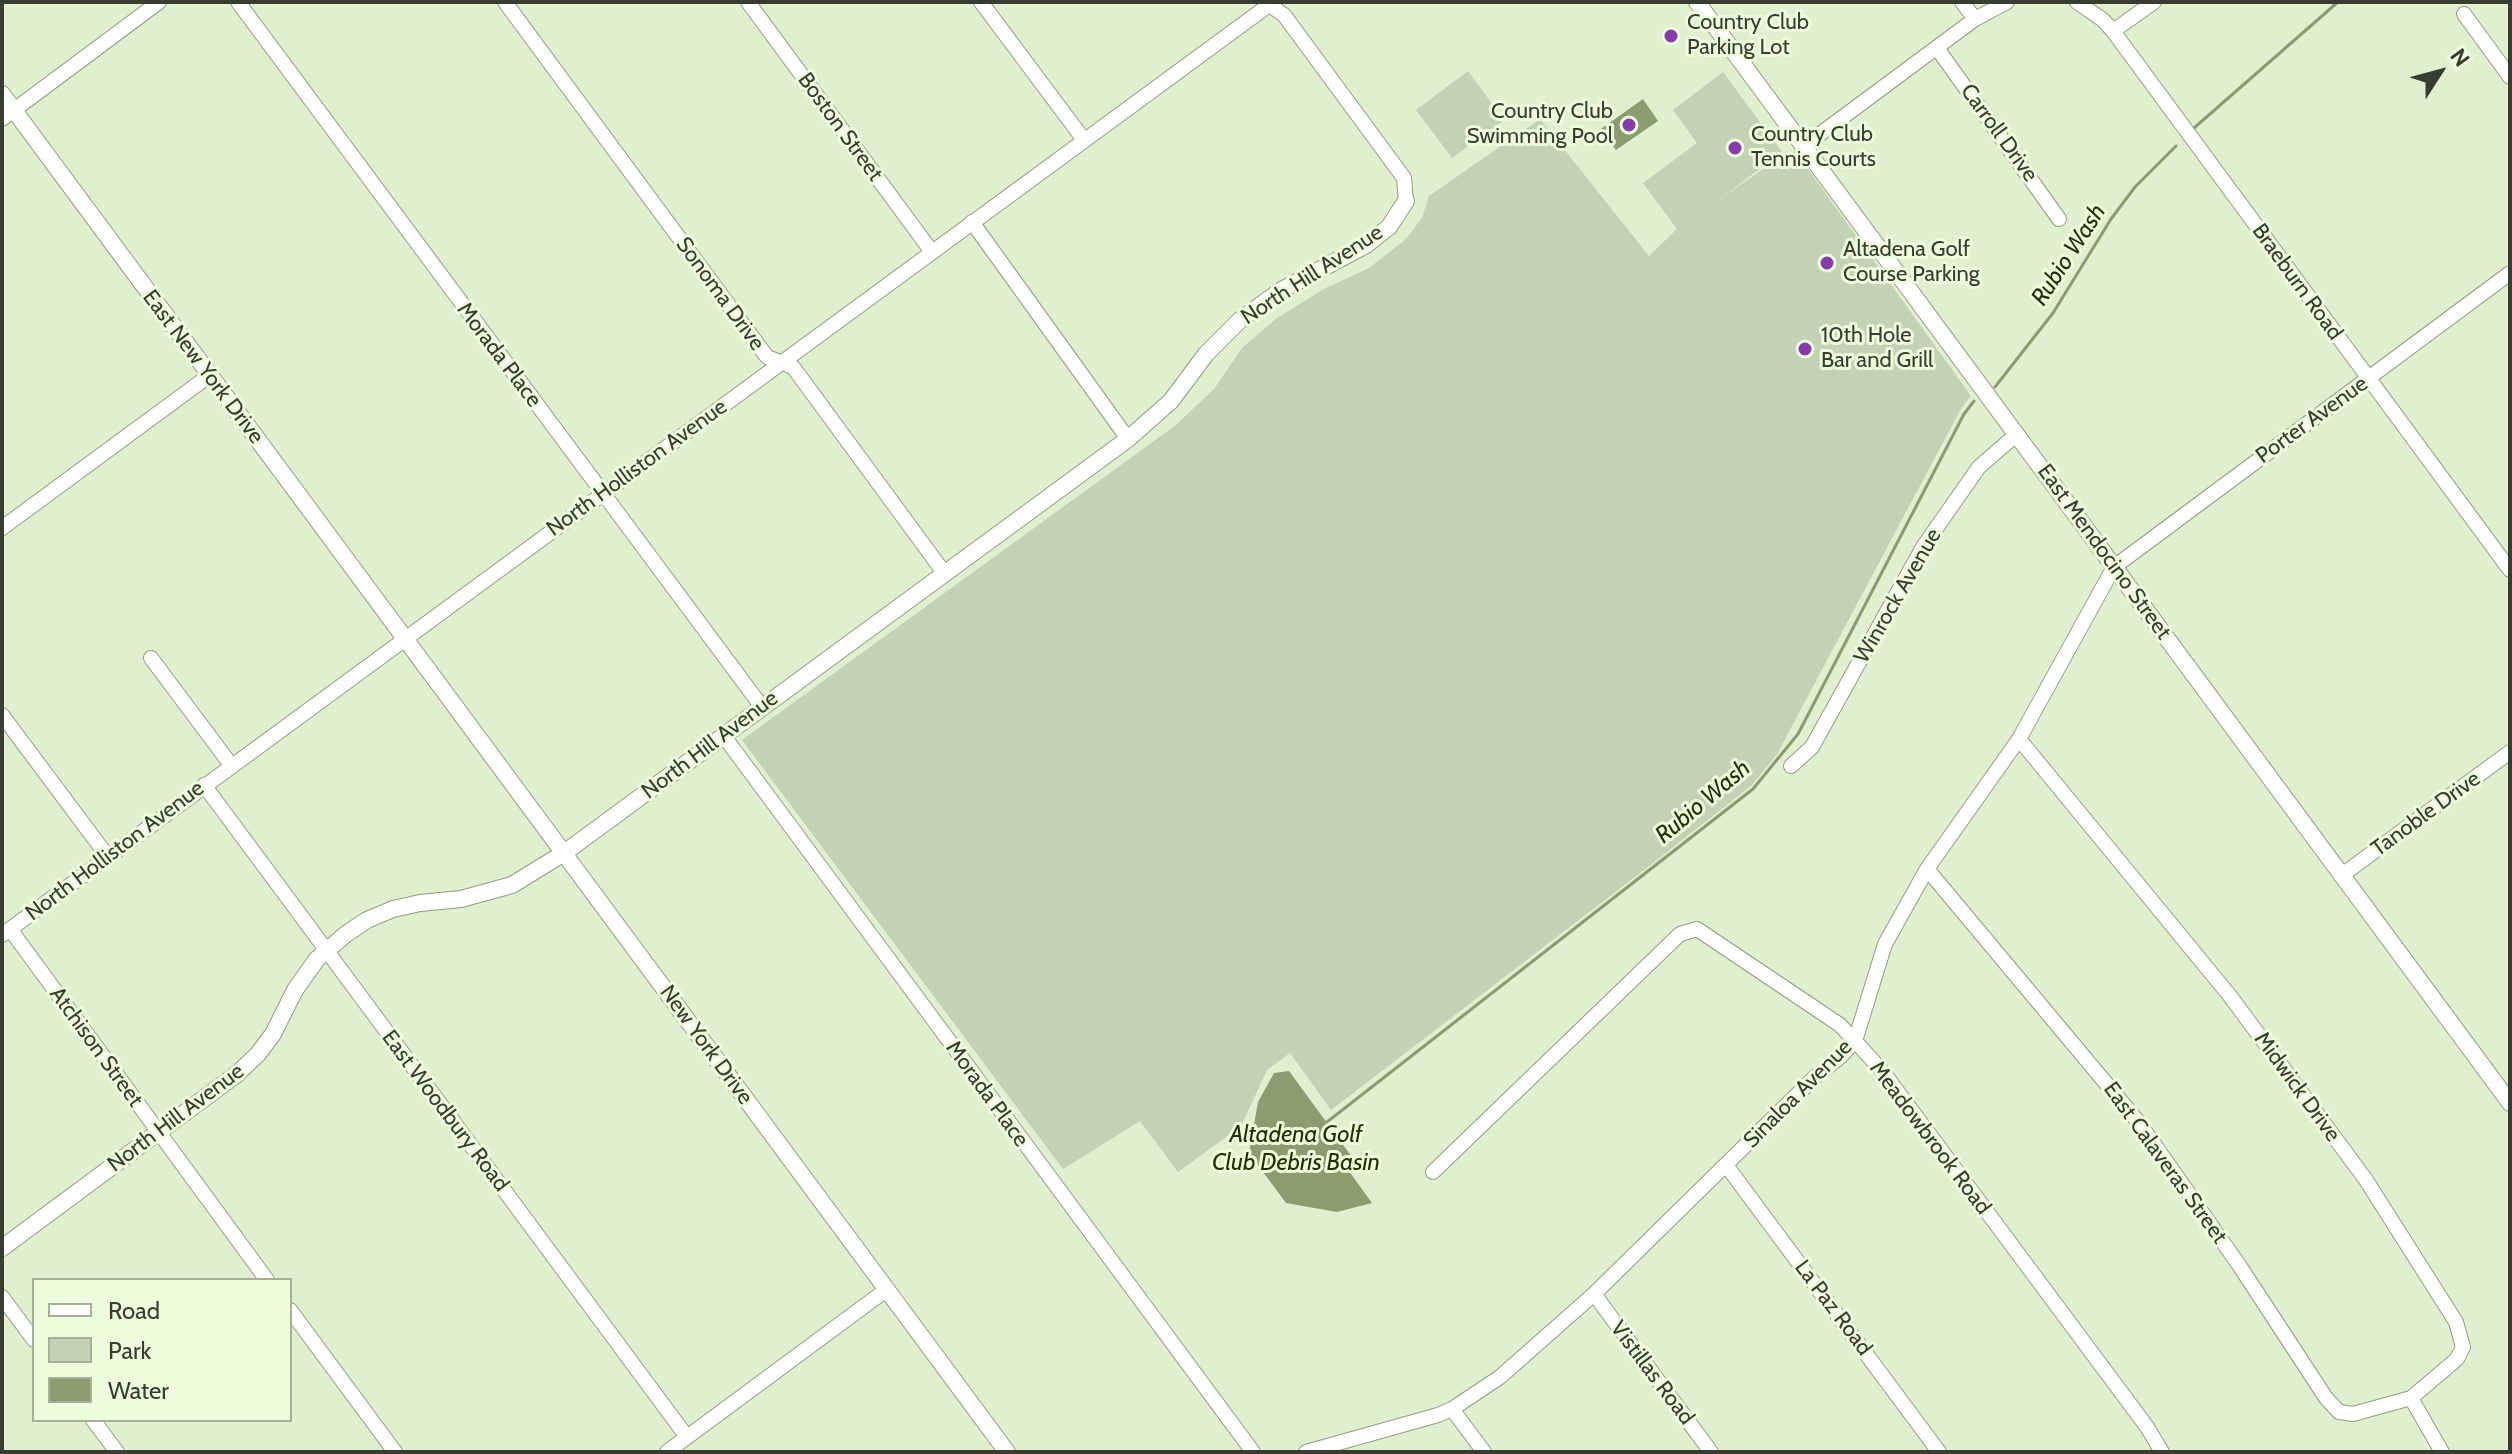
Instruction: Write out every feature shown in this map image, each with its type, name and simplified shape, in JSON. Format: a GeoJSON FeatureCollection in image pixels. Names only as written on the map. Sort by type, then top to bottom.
{"type":"FeatureCollection","features":[{"type":"Feature","properties":{"kind":"street"},"geometry":{"type":"LineString","coordinates":[[8,114],[159,2]]}},
{"type":"Feature","properties":{"kind":"street","name":"Morada Place"},"geometry":{"type":"LineString","coordinates":[[238,2],[762,707]]}},
{"type":"Feature","properties":{"kind":"street","name":"Sonoma Drive"},"geometry":{"type":"LineString","coordinates":[[505,2],[767,357],[793,367],[945,574]]}},
{"type":"Feature","properties":{"kind":"street","name":"Boston Street"},"geometry":{"type":"LineString","coordinates":[[748,2],[932,252]]}},
{"type":"Feature","properties":{"kind":"street"},"geometry":{"type":"LineString","coordinates":[[981,2],[1084,140]]}},
{"type":"Feature","properties":{"kind":"street","name":"East Mendocino Street"},"geometry":{"type":"LineString","coordinates":[[1697,2],[2510,1103]]}},
{"type":"Feature","properties":{"kind":"street"},"geometry":{"type":"LineString","coordinates":[[1962,2],[1975,19]]}},
{"type":"Feature","properties":{"kind":"street"},"geometry":{"type":"LineString","coordinates":[[1804,146],[1975,19],[2007,2]]}},
{"type":"Feature","properties":{"kind":"street","name":"Braeburn Road"},"geometry":{"type":"LineString","coordinates":[[2077,2],[2113,31],[2510,570]]}},
{"type":"Feature","properties":{"kind":"street"},"geometry":{"type":"LineString","coordinates":[[2113,31],[2154,2]]}},
{"type":"Feature","properties":{"kind":"street"},"geometry":{"type":"LineString","coordinates":[[1269,3],[1284,15],[1404,178],[1406,201]]}},
{"type":"Feature","properties":{"kind":"street","name":"North Holliston Avenue"},"geometry":{"type":"LineString","coordinates":[[6,932],[1269,3]]}},
{"type":"Feature","properties":{"kind":"street"},"geometry":{"type":"LineString","coordinates":[[2464,14],[2510,77]]}},
{"type":"Feature","properties":{"kind":"street","name":"Carroll Drive"},"geometry":{"type":"LineString","coordinates":[[1937,48],[2059,219]]}},
{"type":"Feature","properties":{"kind":"street","name":"East New York Drive"},"geometry":{"type":"LineString","coordinates":[[2,94],[8,114],[210,375],[405,639]]}},
{"type":"Feature","properties":{"kind":"street","name":"North Hill Avenue"},"geometry":{"type":"LineString","coordinates":[[2,1248],[237,1074],[273,1034],[295,990],[326,950],[346,934],[380,915],[420,903],[493,892],[512,885],[564,853],[1128,439],[1171,401],[1206,354],[1240,320],[1280,291],[1366,245],[1389,227],[1406,201]]}},
{"type":"Feature","properties":{"kind":"street"},"geometry":{"type":"LineString","coordinates":[[972,222],[1128,439]]}},
{"type":"Feature","properties":{"kind":"street","name":"Porter Avenue"},"geometry":{"type":"LineString","coordinates":[[2114,567],[2510,273]]}},
{"type":"Feature","properties":{"kind":"street"},"geometry":{"type":"LineString","coordinates":[[2,528],[210,375]]}},
{"type":"Feature","properties":{"kind":"street","name":"Winrock Avenue"},"geometry":{"type":"LineString","coordinates":[[1791,766],[1812,747],[1923,547],[1979,467],[2017,434]]}},
{"type":"Feature","properties":{"kind":"street","name":"Sinaloa Avenue"},"geometry":{"type":"LineString","coordinates":[[1306,1452],[1452,1409],[1500,1377],[1594,1294],[1855,1041],[1885,944],[1927,869],[2019,739],[2114,567]]}},
{"type":"Feature","properties":{"kind":"street","name":"New York Drive"},"geometry":{"type":"LineString","coordinates":[[405,639],[1007,1452]]}},
{"type":"Feature","properties":{"kind":"street"},"geometry":{"type":"LineString","coordinates":[[151,658],[231,765]]}},
{"type":"Feature","properties":{"kind":"street"},"geometry":{"type":"LineString","coordinates":[[2,715],[108,857]]}},
{"type":"Feature","properties":{"kind":"street","name":"Morada Place"},"geometry":{"type":"LineString","coordinates":[[723,735],[1253,1452]]}},
{"type":"Feature","properties":{"kind":"street","name":"Midwick Drive"},"geometry":{"type":"LineString","coordinates":[[2019,739],[2230,996],[2366,1180],[2456,1322],[2463,1347],[2457,1359],[2411,1398]]}},
{"type":"Feature","properties":{"kind":"street","name":"Tanoble Drive"},"geometry":{"type":"LineString","coordinates":[[2342,875],[2510,752]]}},
{"type":"Feature","properties":{"kind":"street","name":"East Woodbury Road"},"geometry":{"type":"LineString","coordinates":[[204,785],[687,1437]]}},
{"type":"Feature","properties":{"kind":"street","name":"East Calaveras Street"},"geometry":{"type":"LineString","coordinates":[[1927,869],[2140,1124],[2239,1265],[2326,1398],[2339,1412],[2353,1414],[2411,1398]]}},
{"type":"Feature","properties":{"kind":"street","name":"Meadowbrook Road"},"geometry":{"type":"LineString","coordinates":[[1433,1172],[1680,934],[1697,929],[1840,1025],[1883,1072],[2138,1414],[2162,1452]]}},
{"type":"Feature","properties":{"kind":"street","name":"Atchison Street"},"geometry":{"type":"LineString","coordinates":[[6,932],[266,1278]]}},
{"type":"Feature","properties":{"kind":"street","name":"La Paz Road"},"geometry":{"type":"LineString","coordinates":[[1726,1165],[1939,1452]]}},
{"type":"Feature","properties":{"kind":"street"},"geometry":{"type":"LineString","coordinates":[[667,1452],[886,1290]]}},
{"type":"Feature","properties":{"kind":"street","name":"Vistillas Road"},"geometry":{"type":"LineString","coordinates":[[1594,1294],[1711,1452]]}},
{"type":"Feature","properties":{"kind":"street"},"geometry":{"type":"LineString","coordinates":[[2,1297],[32,1337]]}},
{"type":"Feature","properties":{"kind":"street"},"geometry":{"type":"LineString","coordinates":[[292,1313],[395,1452]]}},
{"type":"Feature","properties":{"kind":"street"},"geometry":{"type":"LineString","coordinates":[[2411,1398],[2442,1452]]}},
{"type":"Feature","properties":{"kind":"street"},"geometry":{"type":"LineString","coordinates":[[1452,1409],[1484,1452]]}},
{"type":"Feature","properties":{"kind":"street"},"geometry":{"type":"LineString","coordinates":[[94,1422],[117,1452]]}},
{"type":"Feature","properties":{"kind":"green space"},"geometry":{"type":"Polygon","coordinates":[[[1468,71],[1504,120],[1452,158],[1416,110],[1468,71]]]}},
{"type":"Feature","properties":{"kind":"green space"},"geometry":{"type":"Polygon","coordinates":[[[1723,72],[1782,152],[1717,201],[1779,158],[1795,151],[1971,396],[1962,407],[1777,754],[1752,785],[1331,1110],[1290,1053],[1267,1070],[1241,1126],[1178,1172],[1140,1121],[1063,1169],[742,740],[1176,425],[1214,389],[1242,348],[1277,318],[1324,289],[1369,268],[1405,240],[1422,218],[1429,196],[1540,119],[1649,256],[1677,229],[1643,183],[1697,143],[1673,110],[1723,72]]]}},
{"type":"Feature","properties":{"kind":"water","name":"Country Club Swimming Pool"},"geometry":{"type":"Polygon","coordinates":[[[1643,99],[1658,121],[1616,150],[1601,129],[1643,99]]]}},
{"type":"Feature","properties":{"kind":"water","name":"Altadena Golf Club Debris Basin"},"geometry":{"type":"Polygon","coordinates":[[[1289,1071],[1352,1157],[1346,1167],[1372,1203],[1337,1212],[1286,1203],[1249,1153],[1258,1102],[1274,1073],[1289,1071]]]}},
{"type":"Feature","properties":{"kind":"waterway","name":"Rubio Wash"},"geometry":{"type":"LineString","coordinates":[[2194,128],[2338,2]]}},
{"type":"Feature","properties":{"kind":"waterway","name":"Rubio Wash"},"geometry":{"type":"LineString","coordinates":[[1995,387],[2053,313],[2111,219],[2135,187],[2176,146]]}},
{"type":"Feature","properties":{"kind":"waterway","name":"Rubio Wash"},"geometry":{"type":"LineString","coordinates":[[1327,1122],[1753,789],[1798,734],[1964,414],[1974,401]]}},
{"type":"Feature","properties":{"kind":"place","name":"Country Club Parking Lot"},"geometry":{"type":"Point","coordinates":[1671,36]}},
{"type":"Feature","properties":{"kind":"place","name":"Country Club Swimming Pool"},"geometry":{"type":"Point","coordinates":[1629,125]}},
{"type":"Feature","properties":{"kind":"place","name":"Country Club Tennis Courts"},"geometry":{"type":"Point","coordinates":[1735,148]}},
{"type":"Feature","properties":{"kind":"place","name":"Altadena Golf Course Parking"},"geometry":{"type":"Point","coordinates":[1827,263]}},
{"type":"Feature","properties":{"kind":"place","name":"10th Hole Bar and Grill"},"geometry":{"type":"Point","coordinates":[1805,349]}}]}
